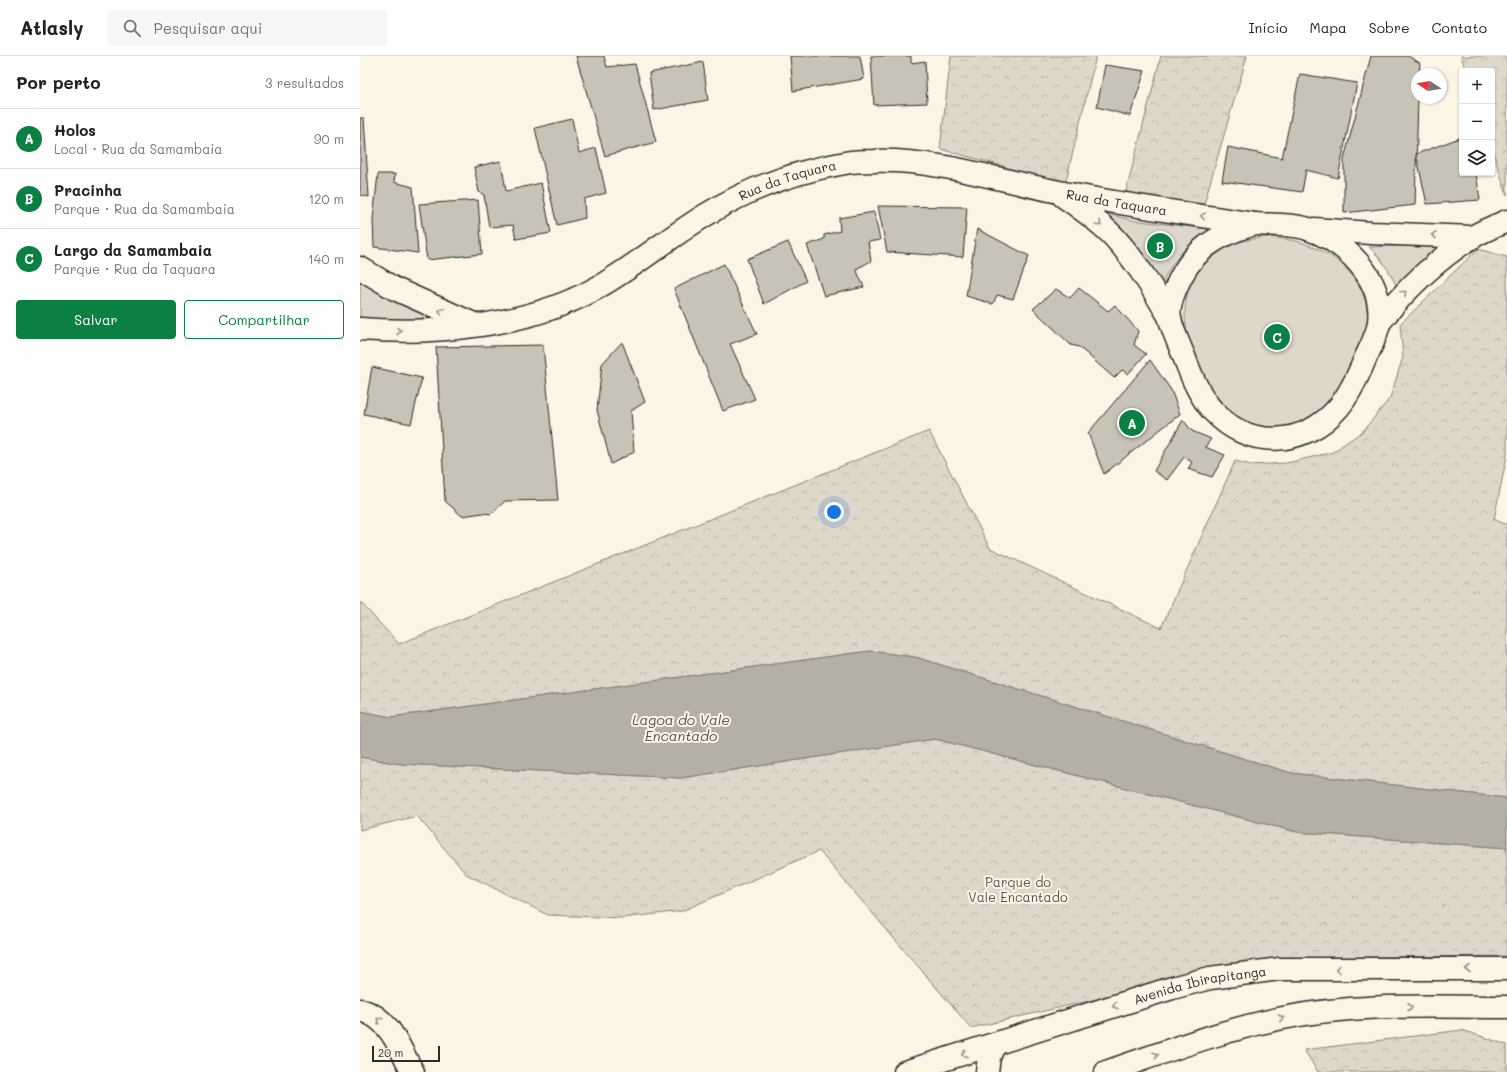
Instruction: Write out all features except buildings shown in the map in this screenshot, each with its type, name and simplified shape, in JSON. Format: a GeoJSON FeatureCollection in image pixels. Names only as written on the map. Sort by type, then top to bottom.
{"type":"FeatureCollection","features":[{"type":"Feature","properties":{"kind":"street","name":"Rua da Taquara"},"geometry":{"type":"LineString","coordinates":[[360,329],[387,331],[443,330],[519,318],[594,290],[709,213],[748,192],[797,174],[848,162],[900,160],[958,169],[1057,192],[1123,204],[1255,224]]}},
{"type":"Feature","properties":{"kind":"street"},"geometry":{"type":"LineString","coordinates":[[1057,192],[1088,214],[1113,236],[1134,262],[1170,318],[1191,376],[1202,396],[1214,412],[1228,424],[1247,434],[1270,440],[1293,438],[1316,428],[1338,408],[1355,383],[1379,323],[1403,294],[1439,261],[1475,236],[1507,221]]}},
{"type":"Feature","properties":{"kind":"street"},"geometry":{"type":"LineString","coordinates":[[1170,318],[1173,295],[1180,275],[1196,254],[1214,240],[1231,230],[1255,224],[1371,233],[1507,238]]}},
{"type":"Feature","properties":{"kind":"street"},"geometry":{"type":"LineString","coordinates":[[1304,228],[1329,239],[1348,252],[1361,266],[1373,284],[1379,306],[1379,323]]}},
{"type":"Feature","properties":{"kind":"street"},"geometry":{"type":"LineString","coordinates":[[360,268],[395,289],[436,309],[477,325]]}},
{"type":"Feature","properties":{"kind":"street","name":"Avenida Ibirapitanga"},"geometry":{"type":"LineString","coordinates":[[905,1072],[946,1067],[995,1044],[1172,988],[1210,978],[1280,969],[1507,969]]}},
{"type":"Feature","properties":{"kind":"street"},"geometry":{"type":"LineString","coordinates":[[1106,1072],[1205,1038],[1284,1018],[1376,1008],[1507,1007]]}},
{"type":"Feature","properties":{"kind":"street"},"geometry":{"type":"LineString","coordinates":[[360,1010],[368,1012],[383,1022],[394,1036],[413,1072]]}},
{"type":"Feature","properties":{"kind":"street"},"geometry":{"type":"LineString","coordinates":[[394,1036],[400,1052],[399,1072]]}},
{"type":"Feature","properties":{"kind":"street"},"geometry":{"type":"LineString","coordinates":[[987,1072],[989,1056],[995,1044]]}},
{"type":"Feature","properties":{"kind":"green space"},"geometry":{"type":"Polygon","coordinates":[[[951,56],[1096,56],[1064,189],[1003,166],[940,149],[951,56]]]}},
{"type":"Feature","properties":{"kind":"green space"},"geometry":{"type":"Polygon","coordinates":[[[1161,56],[1247,56],[1203,207],[1125,195],[1161,56]]]}},
{"type":"Feature","properties":{"kind":"green space"},"geometry":{"type":"Polygon","coordinates":[[[1461,56],[1507,56],[1507,195],[1495,158],[1495,68],[1465,68],[1461,56]]]}},
{"type":"Feature","properties":{"kind":"green space"},"geometry":{"type":"Polygon","coordinates":[[[1100,212],[1131,220],[1209,229],[1194,240],[1176,259],[1162,283],[1139,253],[1100,212]]]}},
{"type":"Feature","properties":{"kind":"green space"},"geometry":{"type":"Polygon","coordinates":[[[1263,237],[1297,241],[1316,248],[1331,256],[1353,277],[1361,290],[1366,304],[1368,319],[1366,335],[1360,351],[1342,386],[1335,397],[1307,424],[1295,429],[1278,429],[1260,426],[1238,417],[1229,410],[1214,392],[1200,368],[1192,349],[1187,330],[1185,313],[1187,296],[1193,280],[1203,266],[1218,253],[1237,243],[1263,237]]]}},
{"type":"Feature","properties":{"kind":"green space"},"geometry":{"type":"Polygon","coordinates":[[[1445,244],[1397,288],[1392,276],[1378,256],[1369,247],[1445,244]]]}},
{"type":"Feature","properties":{"kind":"green space"},"geometry":{"type":"Polygon","coordinates":[[[1478,249],[1507,257],[1507,455],[1494,519],[1507,525],[1507,798],[1291,773],[915,657],[870,651],[391,717],[360,711],[360,602],[399,644],[929,431],[990,548],[1161,628],[1235,461],[1251,465],[1287,463],[1333,452],[1363,431],[1390,398],[1403,357],[1400,324],[1478,249]]]}},
{"type":"Feature","properties":{"kind":"green space"},"geometry":{"type":"Polygon","coordinates":[[[360,273],[448,321],[360,320],[360,273]]]}},
{"type":"Feature","properties":{"kind":"green space","name":"Parque do Vale Encantado"},"geometry":{"type":"Polygon","coordinates":[[[935,739],[1297,832],[1507,848],[1507,956],[1370,957],[1274,961],[1175,981],[971,1028],[819,851],[682,911],[622,918],[548,915],[466,874],[417,816],[360,830],[360,757],[401,764],[681,778],[935,739]]]}},
{"type":"Feature","properties":{"kind":"green space"},"geometry":{"type":"Polygon","coordinates":[[[1462,1030],[1507,1045],[1507,1072],[1318,1072],[1304,1050],[1462,1030]]]}},
{"type":"Feature","properties":{"kind":"water","name":"Lagoa do Vale Encantado"},"geometry":{"type":"Polygon","coordinates":[[[870,651],[915,657],[1291,773],[1507,798],[1507,848],[1297,832],[935,739],[681,778],[401,764],[360,757],[360,711],[391,717],[870,651]]]}},
{"type":"Feature","properties":{"kind":"place","name":"Pracinha"},"geometry":{"type":"Point","coordinates":[1160,246]}},
{"type":"Feature","properties":{"kind":"place","name":"Largo da Samambaia"},"geometry":{"type":"Point","coordinates":[1277,337]}},
{"type":"Feature","properties":{"kind":"place","name":"Holos"},"geometry":{"type":"Point","coordinates":[1132,423]}}]}
